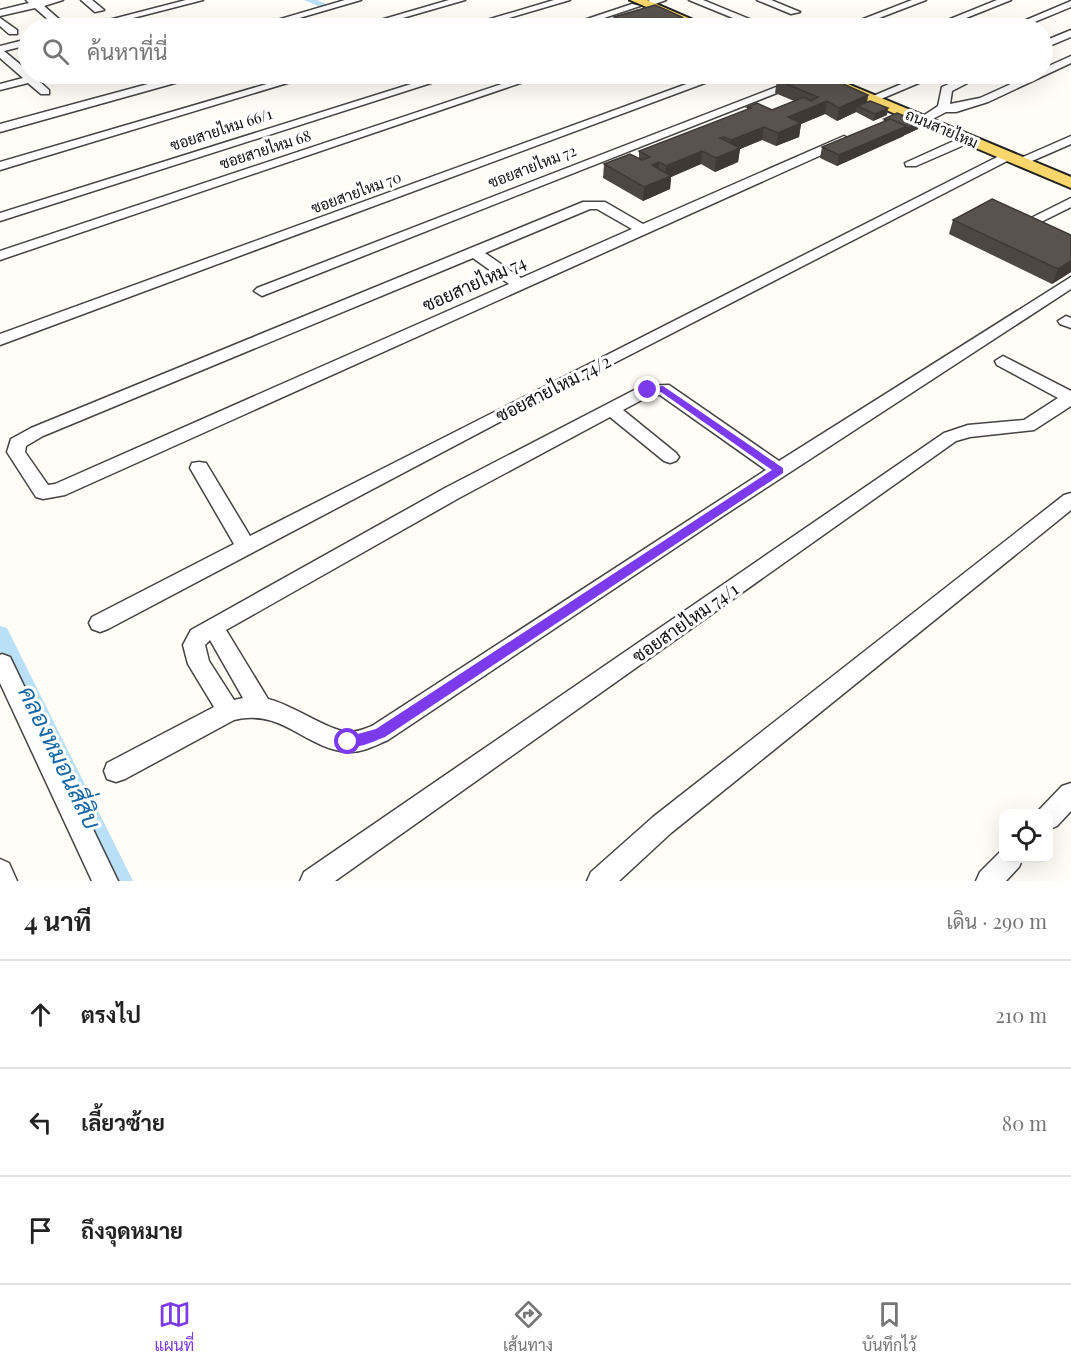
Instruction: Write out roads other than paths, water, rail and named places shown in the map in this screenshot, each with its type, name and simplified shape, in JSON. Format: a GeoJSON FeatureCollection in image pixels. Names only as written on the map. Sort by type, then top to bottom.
{"type":"FeatureCollection","features":[{"type":"Feature","properties":{"kind":"main road"},"geometry":{"type":"LineString","coordinates":[[639,4],[660,5],[685,18]]}},
{"type":"Feature","properties":{"kind":"main road","name":"ถนนสายไหม"},"geometry":{"type":"LineString","coordinates":[[839,84],[1071,183]]}},
{"type":"Feature","properties":{"kind":"street"},"geometry":{"type":"LineString","coordinates":[[0,13],[34,2],[58,0]]}},
{"type":"Feature","properties":{"kind":"street"},"geometry":{"type":"LineString","coordinates":[[86,0],[99,10]]}},
{"type":"Feature","properties":{"kind":"street"},"geometry":{"type":"LineString","coordinates":[[124,18],[198,0]]}},
{"type":"Feature","properties":{"kind":"street"},"geometry":{"type":"LineString","coordinates":[[291,18],[356,0]]}},
{"type":"Feature","properties":{"kind":"street"},"geometry":{"type":"LineString","coordinates":[[394,18],[460,0]]}},
{"type":"Feature","properties":{"kind":"street"},"geometry":{"type":"LineString","coordinates":[[501,18],[565,0]]}},
{"type":"Feature","properties":{"kind":"street"},"geometry":{"type":"LineString","coordinates":[[694,0],[741,18]]}},
{"type":"Feature","properties":{"kind":"street"},"geometry":{"type":"LineString","coordinates":[[762,0],[795,12]]}},
{"type":"Feature","properties":{"kind":"street"},"geometry":{"type":"LineString","coordinates":[[872,18],[921,0]]}},
{"type":"Feature","properties":{"kind":"street"},"geometry":{"type":"LineString","coordinates":[[959,18],[1006,0]]}},
{"type":"Feature","properties":{"kind":"street"},"geometry":{"type":"LineString","coordinates":[[34,2],[54,18]]}},
{"type":"Feature","properties":{"kind":"street"},"geometry":{"type":"LineString","coordinates":[[595,18],[639,4]]}},
{"type":"Feature","properties":{"kind":"street"},"geometry":{"type":"LineString","coordinates":[[1037,18],[1071,4]]}},
{"type":"Feature","properties":{"kind":"street"},"geometry":{"type":"LineString","coordinates":[[624,18],[660,5]]}},
{"type":"Feature","properties":{"kind":"street"},"geometry":{"type":"LineString","coordinates":[[0,21],[13,32]]}},
{"type":"Feature","properties":{"kind":"street"},"geometry":{"type":"LineString","coordinates":[[1053,40],[1071,33]]}},
{"type":"Feature","properties":{"kind":"street"},"geometry":{"type":"LineString","coordinates":[[18,46],[1,52],[18,68]]}},
{"type":"Feature","properties":{"kind":"street"},"geometry":{"type":"LineString","coordinates":[[1053,68],[1071,59]]}},
{"type":"Feature","properties":{"kind":"street"},"geometry":{"type":"LineString","coordinates":[[0,87],[18,82]]}},
{"type":"Feature","properties":{"kind":"street"},"geometry":{"type":"LineString","coordinates":[[36,84],[45,92]]}},
{"type":"Feature","properties":{"kind":"street"},"geometry":{"type":"LineString","coordinates":[[0,128],[159,84]]}},
{"type":"Feature","properties":{"kind":"street"},"geometry":{"type":"LineString","coordinates":[[0,166],[277,84]]}},
{"type":"Feature","properties":{"kind":"street","name":"ซอยสายไหม 66/1"},"geometry":{"type":"LineString","coordinates":[[0,217],[420,84]]}},
{"type":"Feature","properties":{"kind":"street","name":"ซอยสายไหม 68"},"geometry":{"type":"LineString","coordinates":[[0,255],[511,84]]}},
{"type":"Feature","properties":{"kind":"street","name":"ซอยสายไหม 70"},"geometry":{"type":"LineString","coordinates":[[0,340],[690,84]]}},
{"type":"Feature","properties":{"kind":"street","name":"ซอยสายไหม 72"},"geometry":{"type":"LineString","coordinates":[[261,291],[790,84]]}},
{"type":"Feature","properties":{"kind":"street"},"geometry":{"type":"LineString","coordinates":[[848,109],[910,84]]}},
{"type":"Feature","properties":{"kind":"street"},"geometry":{"type":"LineString","coordinates":[[944,108],[946,89],[957,84]]}},
{"type":"Feature","properties":{"kind":"street"},"geometry":{"type":"LineString","coordinates":[[923,120],[944,108],[956,108],[984,100],[1018,84]]}},
{"type":"Feature","properties":{"kind":"street"},"geometry":{"type":"LineString","coordinates":[[351,105],[382,127]]}},
{"type":"Feature","properties":{"kind":"street"},"geometry":{"type":"LineString","coordinates":[[889,120],[906,113]]}},
{"type":"Feature","properties":{"kind":"street","name":"ซอยสายไหม 74"},"geometry":{"type":"LineString","coordinates":[[474,252],[37,432],[17,443],[16,452],[42,492],[58,490],[857,135]]}},
{"type":"Feature","properties":{"kind":"street"},"geometry":{"type":"LineString","coordinates":[[911,164],[967,139]]}},
{"type":"Feature","properties":{"kind":"street","name":"ซอยสายไหม 74/2"},"geometry":{"type":"LineString","coordinates":[[100,623],[505,412],[1014,158],[1071,140]]}},
{"type":"Feature","properties":{"kind":"street"},"geometry":{"type":"LineString","coordinates":[[1026,224],[1071,202]]}},
{"type":"Feature","properties":{"kind":"street"},"geometry":{"type":"LineString","coordinates":[[474,252],[594,204],[642,230]]}},
{"type":"Feature","properties":{"kind":"street"},"geometry":{"type":"LineString","coordinates":[[474,252],[519,284]]}},
{"type":"Feature","properties":{"kind":"street"},"geometry":{"type":"LineString","coordinates":[[116,771],[229,711],[245,706],[260,706],[280,711],[331,737],[348,742],[380,733],[779,470],[1071,282]]}},
{"type":"Feature","properties":{"kind":"street"},"geometry":{"type":"LineString","coordinates":[[1004,361],[1071,398]]}},
{"type":"Feature","properties":{"kind":"street"},"geometry":{"type":"LineString","coordinates":[[229,711],[199,664],[194,645],[199,636],[452,493],[648,390],[663,389],[779,470]]}},
{"type":"Feature","properties":{"kind":"street","name":"ซอยสายไหม 74/1"},"geometry":{"type":"LineString","coordinates":[[313,881],[950,437],[968,431],[1029,426],[1071,398]]}},
{"type":"Feature","properties":{"kind":"street"},"geometry":{"type":"LineString","coordinates":[[611,409],[670,457]]}},
{"type":"Feature","properties":{"kind":"street"},"geometry":{"type":"LineString","coordinates":[[199,468],[247,548]]}},
{"type":"Feature","properties":{"kind":"street"},"geometry":{"type":"LineString","coordinates":[[600,881],[662,825],[1071,500]]}},
{"type":"Feature","properties":{"kind":"street"},"geometry":{"type":"LineString","coordinates":[[213,627],[260,706]]}},
{"type":"Feature","properties":{"kind":"street"},"geometry":{"type":"LineString","coordinates":[[2,663],[105,881]]}},
{"type":"Feature","properties":{"kind":"street"},"geometry":{"type":"LineString","coordinates":[[1053,813],[1071,794]]}},
{"type":"Feature","properties":{"kind":"street"},"geometry":{"type":"LineString","coordinates":[[989,881],[1005,863]]}},
{"type":"Feature","properties":{"kind":"street"},"geometry":{"type":"LineString","coordinates":[[0,872],[4,881]]}},
{"type":"Feature","properties":{"kind":"waterway"},"geometry":{"type":"LineString","coordinates":[[308,0],[323,5]]}},
{"type":"Feature","properties":{"kind":"waterway","name":"คลองหมอนสี่สิบ"},"geometry":{"type":"LineString","coordinates":[[0,634],[121,881]]}}]}
